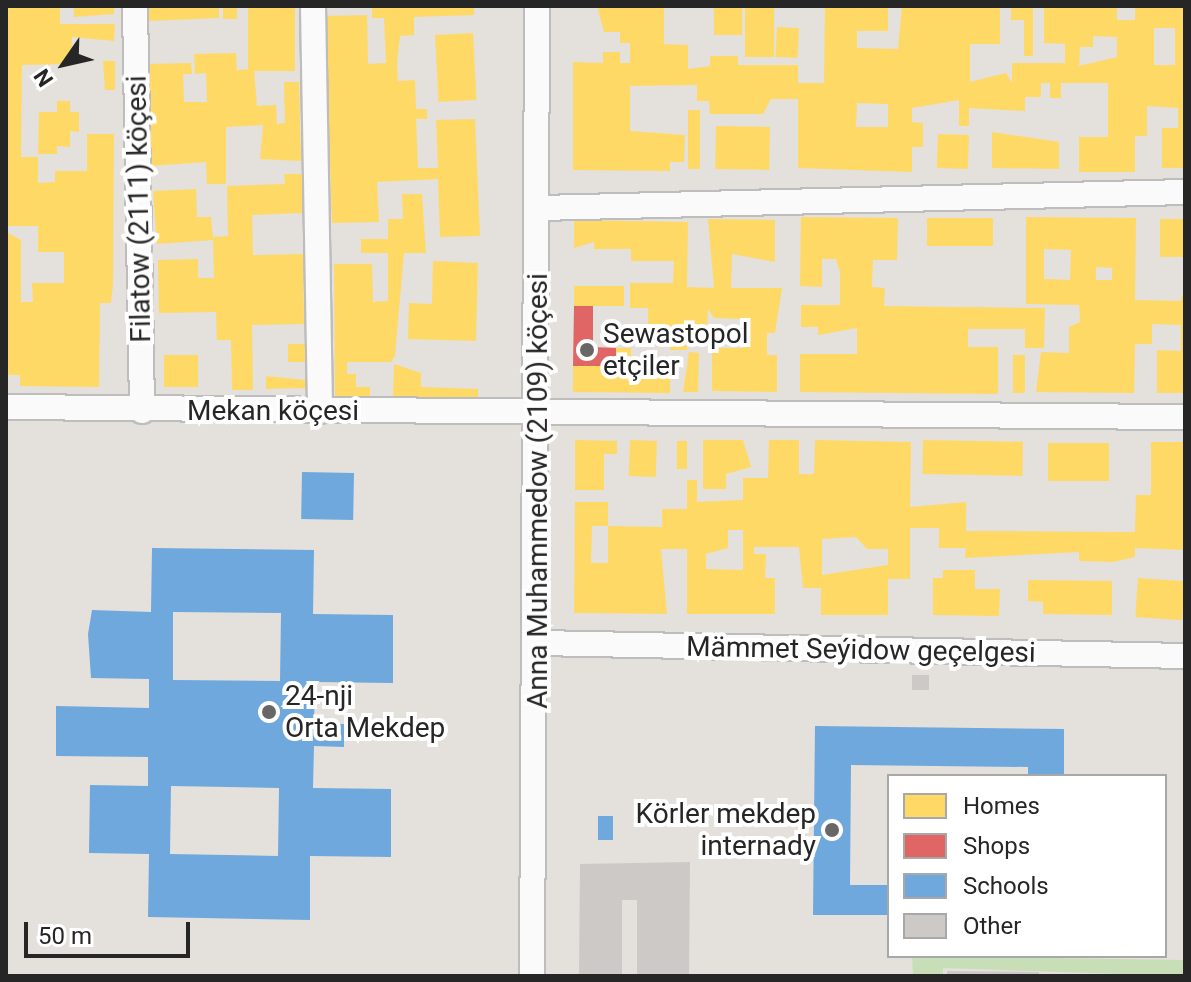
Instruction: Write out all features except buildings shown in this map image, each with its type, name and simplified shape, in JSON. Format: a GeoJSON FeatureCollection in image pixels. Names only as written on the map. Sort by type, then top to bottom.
{"type":"FeatureCollection","features":[{"type":"Feature","properties":{"kind":"street","name":"Filatow (2111) köçesi"},"geometry":{"type":"LineString","coordinates":[[135,6],[142,411]]}},
{"type":"Feature","properties":{"kind":"street"},"geometry":{"type":"LineString","coordinates":[[313,6],[320,411]]}},
{"type":"Feature","properties":{"kind":"street","name":"Anna Muhammedow (2109) köçesi"},"geometry":{"type":"LineString","coordinates":[[532,976],[538,643],[540,208],[537,6]]}},
{"type":"Feature","properties":{"kind":"street"},"geometry":{"type":"LineString","coordinates":[[540,208],[1185,192]]}},
{"type":"Feature","properties":{"kind":"street","name":"Mekan köçesi"},"geometry":{"type":"LineString","coordinates":[[6,407],[142,411],[1185,417]]}},
{"type":"Feature","properties":{"kind":"street","name":"Mämmet Seýidow geçelgesi"},"geometry":{"type":"LineString","coordinates":[[538,643],[1185,656]]}},
{"type":"Feature","properties":{"kind":"green space"},"geometry":{"type":"Polygon","coordinates":[[[912,958],[1185,960],[1185,976],[943,968],[943,976],[913,976],[912,958]]]}},
{"type":"Feature","properties":{"kind":"place","name":"Sewastopol etçiler"},"geometry":{"type":"Point","coordinates":[587,350]}},
{"type":"Feature","properties":{"kind":"place","name":"24-nji Orta Mekdep"},"geometry":{"type":"Point","coordinates":[269,712]}},
{"type":"Feature","properties":{"kind":"place","name":"Körler mekdep internady"},"geometry":{"type":"Point","coordinates":[832,830]}}]}
